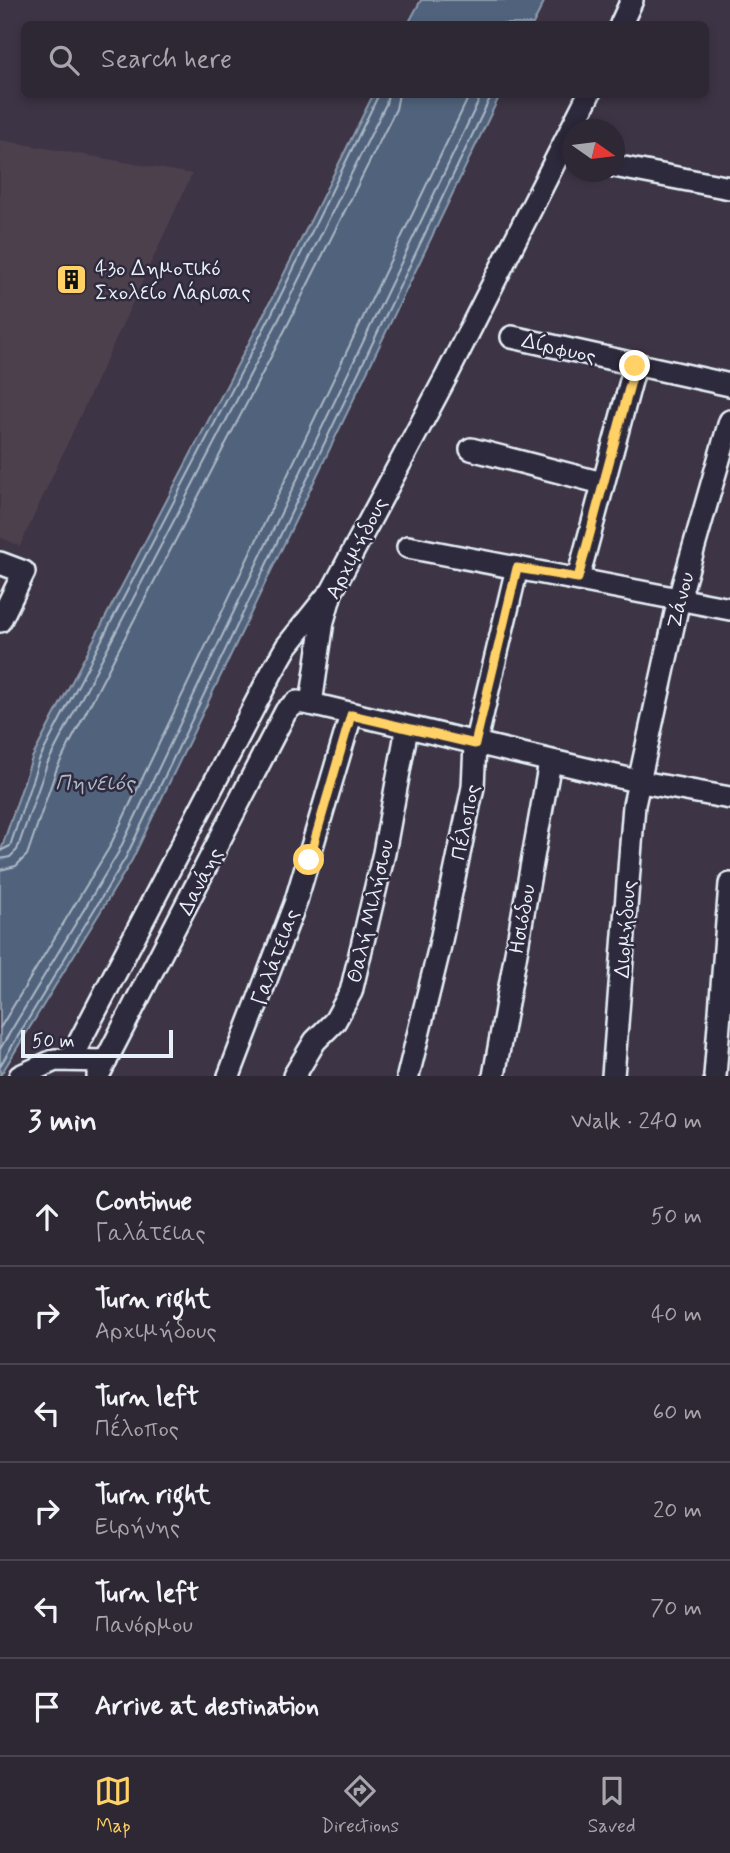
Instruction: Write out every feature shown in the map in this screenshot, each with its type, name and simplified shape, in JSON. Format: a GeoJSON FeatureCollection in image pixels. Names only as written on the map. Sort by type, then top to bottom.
{"type":"FeatureCollection","features":[{"type":"Feature","properties":{"kind":"street"},"geometry":{"type":"LineString","coordinates":[[622,21],[632,0]]}},
{"type":"Feature","properties":{"kind":"street","name":"Αρχιμήδους"},"geometry":{"type":"LineString","coordinates":[[311,704],[323,621],[331,593],[447,375],[587,98]]}},
{"type":"Feature","properties":{"kind":"street"},"geometry":{"type":"LineString","coordinates":[[625,168],[730,188]]}},
{"type":"Feature","properties":{"kind":"street","name":"Δίρφυος"},"geometry":{"type":"LineString","coordinates":[[512,337],[730,385]]}},
{"type":"Feature","properties":{"kind":"street"},"geometry":{"type":"LineString","coordinates":[[578,578],[635,366]]}},
{"type":"Feature","properties":{"kind":"street","name":"Ζάνου"},"geometry":{"type":"LineString","coordinates":[[641,782],[679,599],[730,421]]}},
{"type":"Feature","properties":{"kind":"street"},"geometry":{"type":"LineString","coordinates":[[471,449],[602,483]]}},
{"type":"Feature","properties":{"kind":"street"},"geometry":{"type":"LineString","coordinates":[[408,547],[730,609]]}},
{"type":"Feature","properties":{"kind":"street"},"geometry":{"type":"LineString","coordinates":[[0,563],[24,572],[0,621]]}},
{"type":"Feature","properties":{"kind":"street","name":"Πέλοπος"},"geometry":{"type":"LineString","coordinates":[[408,1076],[473,786],[475,744],[517,568]]}},
{"type":"Feature","properties":{"kind":"street"},"geometry":{"type":"LineString","coordinates":[[69,1059],[272,672],[310,616],[331,593]]}},
{"type":"Feature","properties":{"kind":"street","name":"Δανάης"},"geometry":{"type":"LineString","coordinates":[[102,1069],[286,710],[297,702],[311,704]]}},
{"type":"Feature","properties":{"kind":"street"},"geometry":{"type":"LineString","coordinates":[[311,704],[550,762],[730,798]]}},
{"type":"Feature","properties":{"kind":"street","name":"Γαλάτειας"},"geometry":{"type":"LineString","coordinates":[[229,1076],[295,904],[351,715]]}},
{"type":"Feature","properties":{"kind":"street","name":"Θαλή Μιλήσιου"},"geometry":{"type":"LineString","coordinates":[[294,1076],[310,1049],[335,1021],[351,992],[384,853],[407,728]]}},
{"type":"Feature","properties":{"kind":"street","name":"Ησιόδου"},"geometry":{"type":"LineString","coordinates":[[494,1076],[550,762]]}},
{"type":"Feature","properties":{"kind":"street","name":"Διομήδους"},"geometry":{"type":"LineString","coordinates":[[613,1076],[632,824],[641,782]]}},
{"type":"Feature","properties":{"kind":"street"},"geometry":{"type":"LineString","coordinates":[[715,1076],[730,884]]}},
{"type":"Feature","properties":{"kind":"street"},"geometry":{"type":"LineString","coordinates":[[20,1076],[41,1064],[69,1059],[102,1069]]}},
{"type":"Feature","properties":{"kind":"shaded area"},"geometry":{"type":"Polygon","coordinates":[[[0,140],[192,174],[20,546],[0,537],[0,140]]]}},
{"type":"Feature","properties":{"kind":"water"},"geometry":{"type":"Polygon","coordinates":[[[421,0],[545,0],[534,21],[410,21],[421,0]]]}},
{"type":"Feature","properties":{"kind":"water","name":"Πηνειός"},"geometry":{"type":"Polygon","coordinates":[[[372,98],[499,98],[132,860],[0,1076],[0,853],[32,758],[265,312],[372,98]]]}},
{"type":"Feature","properties":{"kind":"place","name":"43ο Δημοτικό Σχολείο Λάρισας"},"geometry":{"type":"Point","coordinates":[72,280]}},
{"type":"Feature","properties":{"kind":"route"},"geometry":{"type":"LineString","coordinates":[[309,860],[351,715],[475,744],[517,568],[578,578],[635,366]]}}]}
